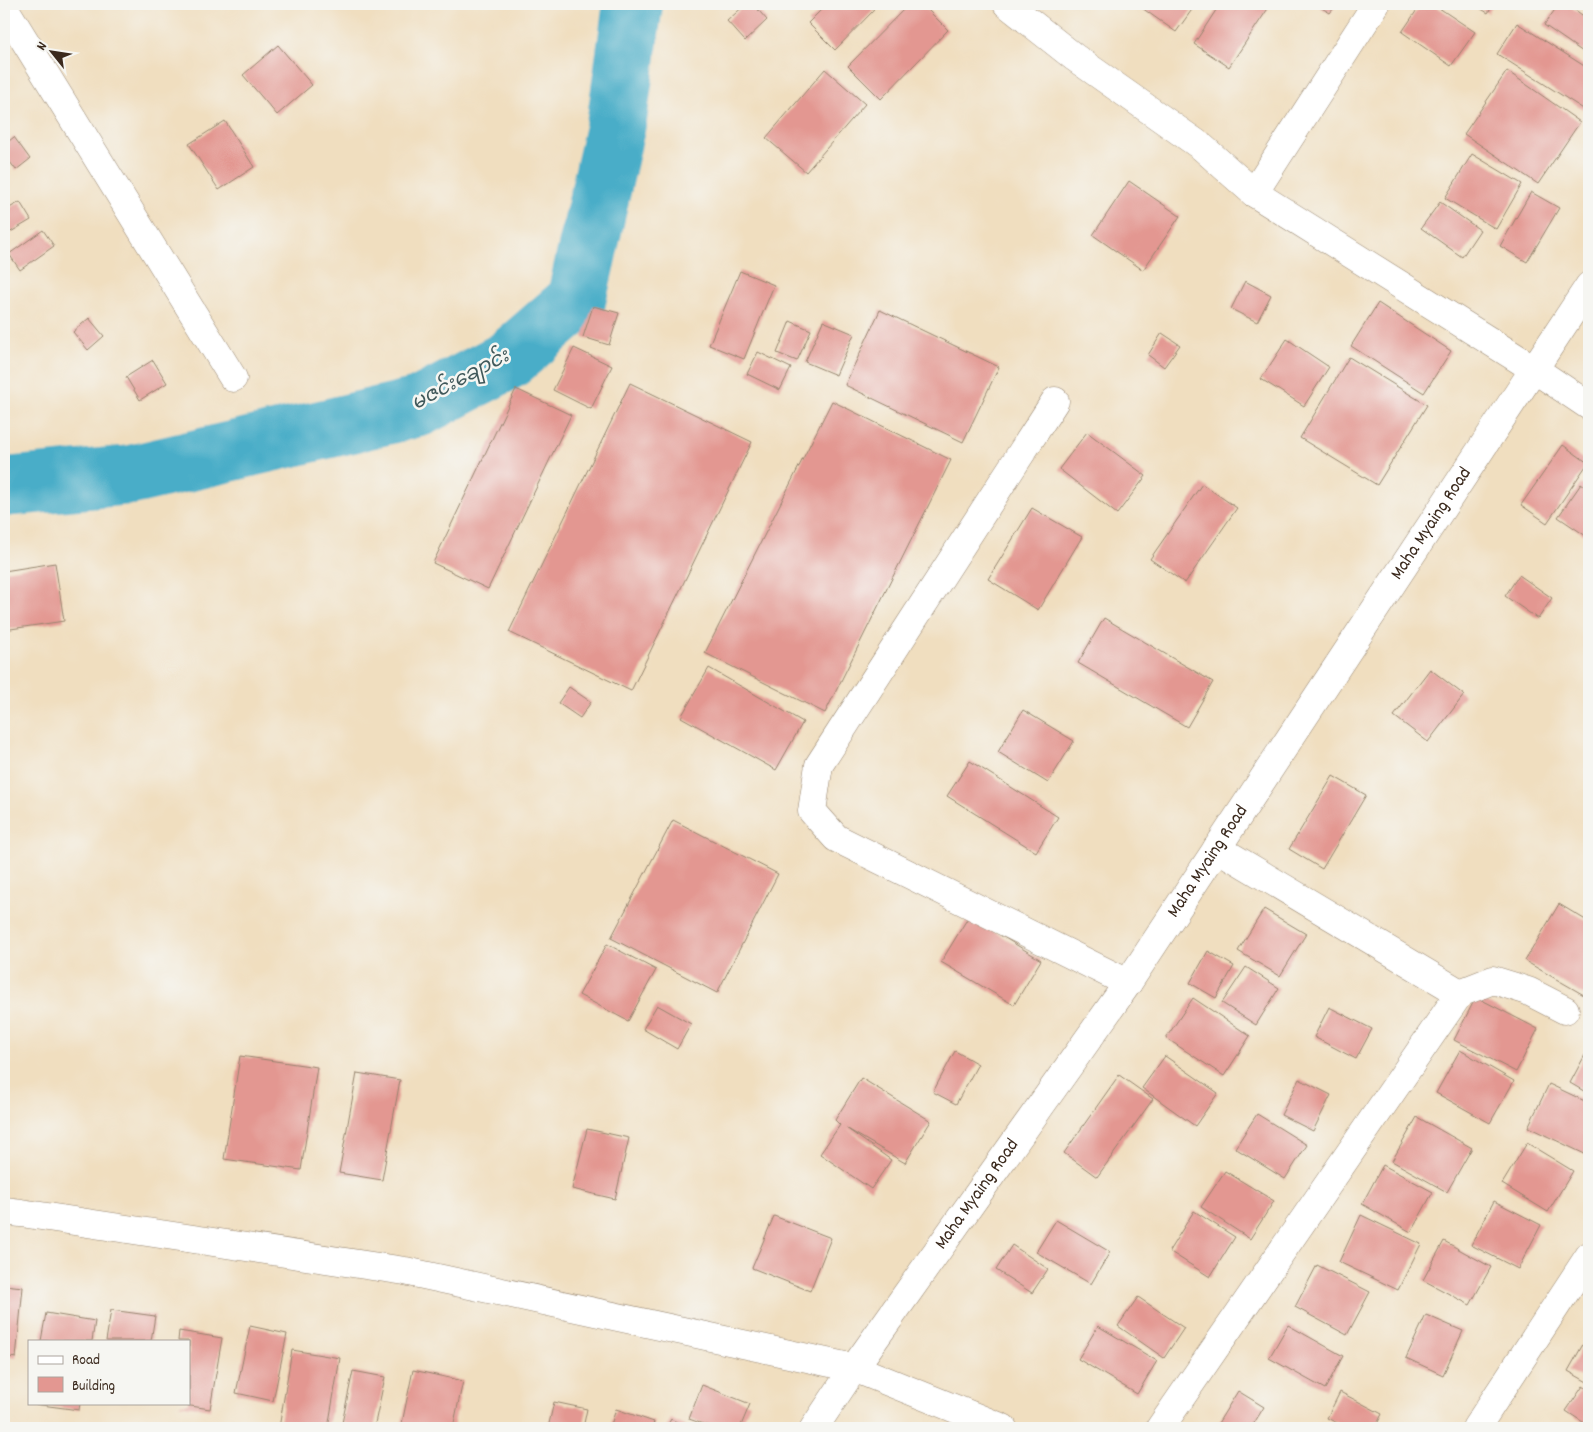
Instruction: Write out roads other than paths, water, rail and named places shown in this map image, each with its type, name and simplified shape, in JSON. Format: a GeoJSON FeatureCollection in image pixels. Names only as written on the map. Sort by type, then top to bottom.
{"type":"FeatureCollection","features":[{"type":"Feature","properties":{"kind":"street"},"geometry":{"type":"LineString","coordinates":[[1007,4],[1074,57],[1202,147],[1254,193],[1534,369],[1589,406]]}},
{"type":"Feature","properties":{"kind":"street"},"geometry":{"type":"LineString","coordinates":[[1254,193],[1376,4]]}},
{"type":"Feature","properties":{"kind":"street"},"geometry":{"type":"LineString","coordinates":[[4,7],[233,378]]}},
{"type":"Feature","properties":{"kind":"street","name":"Maha Myaing Road"},"geometry":{"type":"LineString","coordinates":[[814,1428],[854,1368],[1128,983],[1589,286]]}},
{"type":"Feature","properties":{"kind":"street"},"geometry":{"type":"LineString","coordinates":[[1055,401],[819,765],[812,811],[836,838],[1128,983]]}},
{"type":"Feature","properties":{"kind":"street"},"geometry":{"type":"LineString","coordinates":[[1217,848],[1460,993]]}},
{"type":"Feature","properties":{"kind":"street"},"geometry":{"type":"LineString","coordinates":[[1160,1428],[1460,993],[1493,980],[1528,991],[1565,1010]]}},
{"type":"Feature","properties":{"kind":"street"},"geometry":{"type":"LineString","coordinates":[[4,1211],[404,1271],[854,1368],[1003,1428]]}},
{"type":"Feature","properties":{"kind":"street"},"geometry":{"type":"LineString","coordinates":[[1476,1428],[1589,1256]]}},
{"type":"Feature","properties":{"kind":"waterway","name":"မဇင်းချောင်း"},"geometry":{"type":"LineString","coordinates":[[4,487],[131,475],[419,407],[508,360],[576,301],[617,119],[633,4]]}}]}
